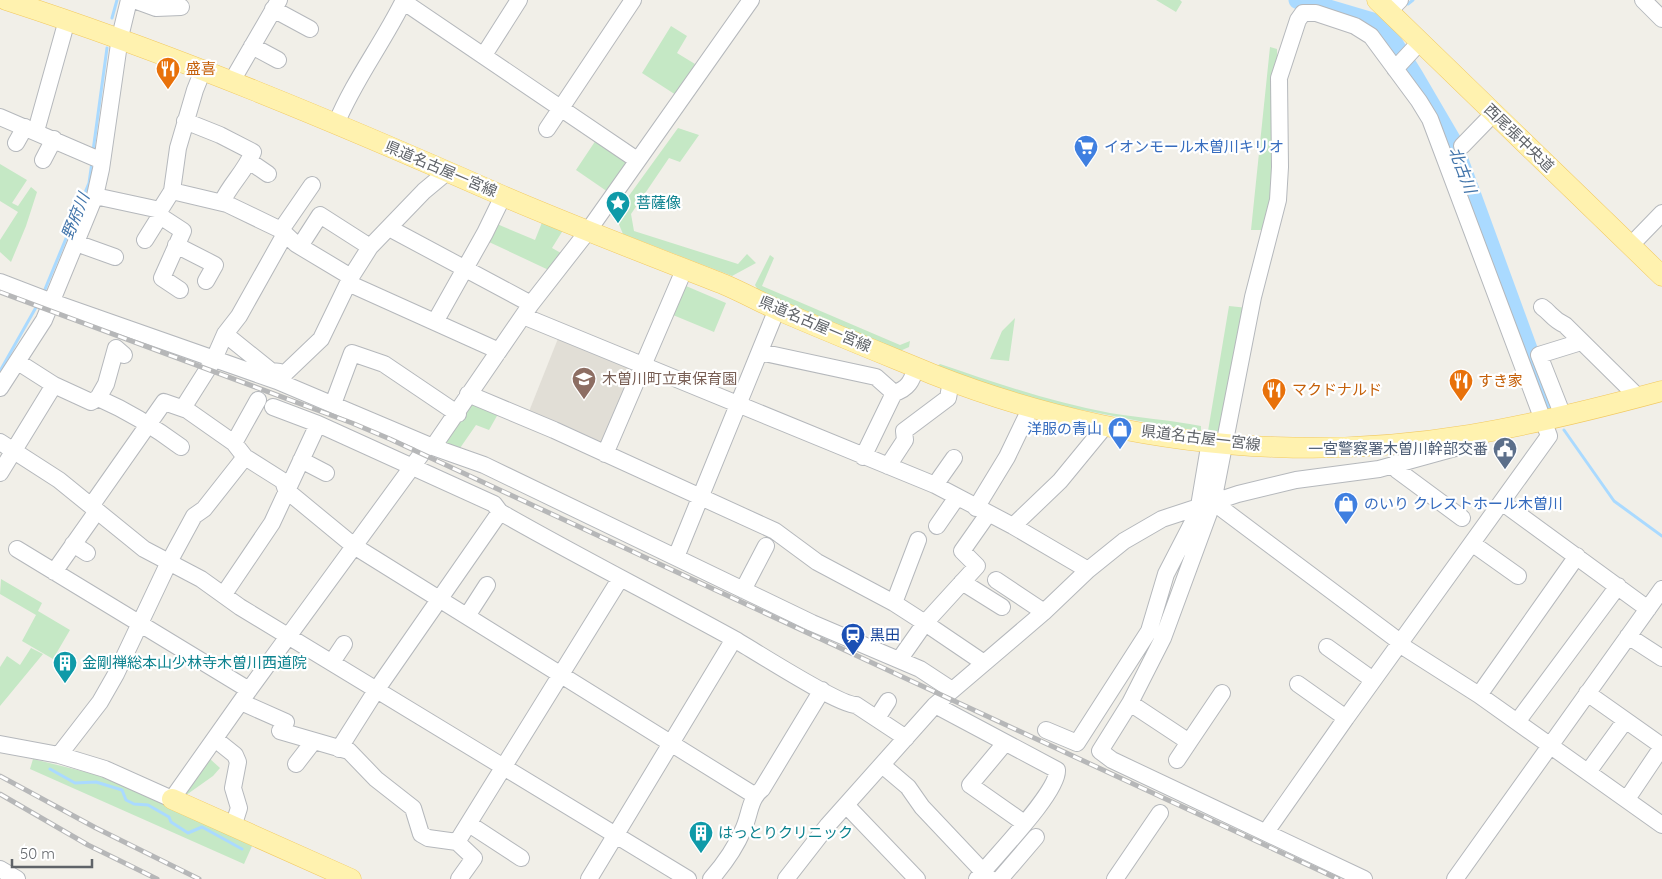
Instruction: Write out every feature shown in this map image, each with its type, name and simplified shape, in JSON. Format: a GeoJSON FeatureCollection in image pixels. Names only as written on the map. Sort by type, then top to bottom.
{"type":"FeatureCollection","features":[{"type":"Feature","properties":{"kind":"main road","name":"県道名古屋一宮線"},"geometry":{"type":"LineString","coordinates":[[6,0],[120,38],[232,81],[448,171],[503,196],[727,286],[777,309],[951,381],[1031,407],[1106,425],[1172,437],[1270,447],[1349,448],[1392,446],[1486,434],[1662,391]]}},
{"type":"Feature","properties":{"kind":"main road","name":"西尾張中央道"},"geometry":{"type":"LineString","coordinates":[[1389,4],[1416,47],[1494,113],[1662,276]]}},
{"type":"Feature","properties":{"kind":"main road"},"geometry":{"type":"LineString","coordinates":[[172,799],[352,879]]}},
{"type":"Feature","properties":{"kind":"street"},"geometry":{"type":"LineString","coordinates":[[0,388],[18,362],[46,299],[76,244],[94,196],[96,158],[129,0]]}},
{"type":"Feature","properties":{"kind":"street"},"geometry":{"type":"LineString","coordinates":[[134,0],[156,8],[181,7]]}},
{"type":"Feature","properties":{"kind":"street"},"geometry":{"type":"LineString","coordinates":[[484,55],[519,0]]}},
{"type":"Feature","properties":{"kind":"street"},"geometry":{"type":"LineString","coordinates":[[547,129],[633,0]]}},
{"type":"Feature","properties":{"kind":"street"},"geometry":{"type":"LineString","coordinates":[[1644,0],[1662,19]]}},
{"type":"Feature","properties":{"kind":"street"},"geometry":{"type":"LineString","coordinates":[[336,124],[349,92],[379,48],[404,1],[637,160]]}},
{"type":"Feature","properties":{"kind":"street"},"geometry":{"type":"LineString","coordinates":[[0,744],[59,755],[105,769],[172,799],[354,546],[430,446],[458,414],[468,394],[527,310],[588,231],[746,2]]}},
{"type":"Feature","properties":{"kind":"street"},"geometry":{"type":"LineString","coordinates":[[232,81],[276,5],[310,29]]}},
{"type":"Feature","properties":{"kind":"street"},"geometry":{"type":"LineString","coordinates":[[1266,832],[1399,643],[1503,503],[1549,436],[1430,119],[1397,67],[1371,36],[1355,26],[1316,13],[1303,14],[1298,20],[1278,78],[1280,167],[1278,200],[1218,442],[1206,504],[1131,700],[1100,751],[1112,760],[1364,879]]}},
{"type":"Feature","properties":{"kind":"street"},"geometry":{"type":"LineString","coordinates":[[16,143],[30,129],[67,20]]}},
{"type":"Feature","properties":{"kind":"street"},"geometry":{"type":"LineString","coordinates":[[252,46],[278,60]]}},
{"type":"Feature","properties":{"kind":"street"},"geometry":{"type":"LineString","coordinates":[[1397,67],[1416,47]]}},
{"type":"Feature","properties":{"kind":"street"},"geometry":{"type":"LineString","coordinates":[[145,240],[172,191],[178,148],[185,121],[203,70]]}},
{"type":"Feature","properties":{"kind":"street"},"geometry":{"type":"LineString","coordinates":[[1462,146],[1494,113]]}},
{"type":"Feature","properties":{"kind":"street"},"geometry":{"type":"LineString","coordinates":[[0,117],[96,158]]}},
{"type":"Feature","properties":{"kind":"street"},"geometry":{"type":"LineString","coordinates":[[185,121],[220,135],[253,152],[245,170],[228,190],[222,202]]}},
{"type":"Feature","properties":{"kind":"street"},"geometry":{"type":"LineString","coordinates":[[42,160],[54,139]]}},
{"type":"Feature","properties":{"kind":"street"},"geometry":{"type":"LineString","coordinates":[[249,161],[268,174]]}},
{"type":"Feature","properties":{"kind":"street"},"geometry":{"type":"LineString","coordinates":[[282,377],[321,339],[350,280],[370,247],[424,191],[448,171]]}},
{"type":"Feature","properties":{"kind":"street"},"geometry":{"type":"LineString","coordinates":[[183,408],[214,359],[225,334],[239,316],[283,232],[312,185]]}},
{"type":"Feature","properties":{"kind":"street"},"geometry":{"type":"LineString","coordinates":[[172,191],[222,202],[283,232],[350,280],[499,351]]}},
{"type":"Feature","properties":{"kind":"street"},"geometry":{"type":"LineString","coordinates":[[94,196],[160,213],[183,232],[162,278],[180,290]]}},
{"type":"Feature","properties":{"kind":"street"},"geometry":{"type":"LineString","coordinates":[[435,322],[503,196]]}},
{"type":"Feature","properties":{"kind":"street"},"geometry":{"type":"LineString","coordinates":[[1630,246],[1662,213]]}},
{"type":"Feature","properties":{"kind":"street"},"geometry":{"type":"LineString","coordinates":[[300,246],[320,215],[370,247]]}},
{"type":"Feature","properties":{"kind":"street"},"geometry":{"type":"LineString","coordinates":[[389,228],[465,269],[527,310],[642,365],[863,458],[935,485],[1013,526],[1088,570]]}},
{"type":"Feature","properties":{"kind":"street"},"geometry":{"type":"LineString","coordinates":[[76,244],[115,257]]}},
{"type":"Feature","properties":{"kind":"street"},"geometry":{"type":"LineString","coordinates":[[176,245],[215,265],[206,281]]}},
{"type":"Feature","properties":{"kind":"street"},"geometry":{"type":"LineString","coordinates":[[605,454],[684,270]]}},
{"type":"Feature","properties":{"kind":"street"},"geometry":{"type":"LineString","coordinates":[[2,276],[46,299],[214,359],[282,377]]}},
{"type":"Feature","properties":{"kind":"street"},"geometry":{"type":"LineString","coordinates":[[1542,307],[1547,310],[1551,318],[1564,325],[1638,398]]}},
{"type":"Feature","properties":{"kind":"street"},"geometry":{"type":"LineString","coordinates":[[676,557],[740,406],[777,309]]}},
{"type":"Feature","properties":{"kind":"street"},"geometry":{"type":"LineString","coordinates":[[225,334],[271,371],[333,404],[430,446],[484,465],[812,623],[920,668],[952,690]]}},
{"type":"Feature","properties":{"kind":"street"},"geometry":{"type":"LineString","coordinates":[[1563,416],[1540,354],[1581,342]]}},
{"type":"Feature","properties":{"kind":"street"},"geometry":{"type":"LineString","coordinates":[[18,362],[54,385],[91,402],[98,398],[106,384],[116,348],[124,355]]}},
{"type":"Feature","properties":{"kind":"street"},"geometry":{"type":"LineString","coordinates":[[760,352],[876,377],[894,393]]}},
{"type":"Feature","properties":{"kind":"street"},"geometry":{"type":"LineString","coordinates":[[333,404],[352,353],[384,364],[458,414]]}},
{"type":"Feature","properties":{"kind":"street"},"geometry":{"type":"LineString","coordinates":[[863,458],[894,393],[905,390],[912,380],[916,367]]}},
{"type":"Feature","properties":{"kind":"street"},"geometry":{"type":"LineString","coordinates":[[888,466],[906,440],[904,431],[948,398],[951,381]]}},
{"type":"Feature","properties":{"kind":"street"},"geometry":{"type":"LineString","coordinates":[[0,473],[54,385]]}},
{"type":"Feature","properties":{"kind":"street"},"geometry":{"type":"LineString","coordinates":[[468,394],[774,531],[817,562],[894,603],[984,663]]}},
{"type":"Feature","properties":{"kind":"street"},"geometry":{"type":"LineString","coordinates":[[98,398],[149,423],[181,447]]}},
{"type":"Feature","properties":{"kind":"street"},"geometry":{"type":"LineString","coordinates":[[234,443],[258,400]]}},
{"type":"Feature","properties":{"kind":"street"},"geometry":{"type":"LineString","coordinates":[[54,572],[164,402],[183,408],[234,443],[245,456],[283,481],[286,490],[354,546],[754,795]]}},
{"type":"Feature","properties":{"kind":"street"},"geometry":{"type":"LineString","coordinates":[[273,407],[318,424],[494,504],[500,512],[734,639],[822,690],[850,705],[856,705],[906,738]]}},
{"type":"Feature","properties":{"kind":"street"},"geometry":{"type":"LineString","coordinates":[[900,660],[925,623],[977,566],[962,551],[1031,407]]}},
{"type":"Feature","properties":{"kind":"street"},"geometry":{"type":"LineString","coordinates":[[224,594],[272,524],[318,424]]}},
{"type":"Feature","properties":{"kind":"street"},"geometry":{"type":"LineString","coordinates":[[1013,526],[1060,481],[1106,425]]}},
{"type":"Feature","properties":{"kind":"street"},"geometry":{"type":"LineString","coordinates":[[786,879],[846,805],[935,705],[1044,612],[1088,570],[1124,541],[1162,519],[1206,504],[1296,480],[1352,474],[1396,464],[1466,445],[1486,434]]}},
{"type":"Feature","properties":{"kind":"street"},"geometry":{"type":"LineString","coordinates":[[0,442],[59,480],[144,549],[224,594],[240,607],[688,879]]}},
{"type":"Feature","properties":{"kind":"street"},"geometry":{"type":"LineString","coordinates":[[59,755],[100,702],[116,674],[169,562],[194,516],[204,509],[245,456]]}},
{"type":"Feature","properties":{"kind":"street"},"geometry":{"type":"LineString","coordinates":[[935,485],[954,458]]}},
{"type":"Feature","properties":{"kind":"street"},"geometry":{"type":"LineString","coordinates":[[301,460],[326,473]]}},
{"type":"Feature","properties":{"kind":"street"},"geometry":{"type":"LineString","coordinates":[[1396,464],[1397,470],[1462,518]]}},
{"type":"Feature","properties":{"kind":"street"},"geometry":{"type":"LineString","coordinates":[[937,526],[957,497]]}},
{"type":"Feature","properties":{"kind":"street"},"geometry":{"type":"LineString","coordinates":[[1455,879],[1628,636],[1656,601],[1618,586],[1503,503]]}},
{"type":"Feature","properties":{"kind":"street"},"geometry":{"type":"LineString","coordinates":[[1206,504],[1399,643],[1479,695],[1550,747],[1662,824]]}},
{"type":"Feature","properties":{"kind":"street"},"geometry":{"type":"LineString","coordinates":[[339,749],[377,689],[500,512]]}},
{"type":"Feature","properties":{"kind":"street"},"geometry":{"type":"LineString","coordinates":[[894,603],[918,540]]}},
{"type":"Feature","properties":{"kind":"street"},"geometry":{"type":"LineString","coordinates":[[73,544],[87,553]]}},
{"type":"Feature","properties":{"kind":"street"},"geometry":{"type":"LineString","coordinates":[[1473,544],[1518,576]]}},
{"type":"Feature","properties":{"kind":"street"},"geometry":{"type":"LineString","coordinates":[[743,590],[766,546]]}},
{"type":"Feature","properties":{"kind":"street"},"geometry":{"type":"LineString","coordinates":[[17,549],[139,624],[286,722],[280,731],[349,751],[376,780],[413,808],[421,834],[428,838],[457,842],[474,858],[459,879]]}},
{"type":"Feature","properties":{"kind":"street"},"geometry":{"type":"LineString","coordinates":[[1479,695],[1577,556]]}},
{"type":"Feature","properties":{"kind":"street"},"geometry":{"type":"LineString","coordinates":[[457,842],[562,676],[620,578]]}},
{"type":"Feature","properties":{"kind":"street"},"geometry":{"type":"LineString","coordinates":[[996,580],[1044,612]]}},
{"type":"Feature","properties":{"kind":"street"},"geometry":{"type":"LineString","coordinates":[[962,582],[1002,607]]}},
{"type":"Feature","properties":{"kind":"street"},"geometry":{"type":"LineString","coordinates":[[467,616],[487,585]]}},
{"type":"Feature","properties":{"kind":"street"},"geometry":{"type":"LineString","coordinates":[[1517,722],[1618,586]]}},
{"type":"Feature","properties":{"kind":"street"},"geometry":{"type":"LineString","coordinates":[[1046,730],[1077,743],[1113,686],[1156,634]]}},
{"type":"Feature","properties":{"kind":"street"},"geometry":{"type":"LineString","coordinates":[[1628,636],[1662,658]]}},
{"type":"Feature","properties":{"kind":"street"},"geometry":{"type":"LineString","coordinates":[[589,879],[670,742],[734,639]]}},
{"type":"Feature","properties":{"kind":"street"},"geometry":{"type":"LineString","coordinates":[[332,662],[344,644]]}},
{"type":"Feature","properties":{"kind":"street"},"geometry":{"type":"LineString","coordinates":[[1327,647],[1373,680]]}},
{"type":"Feature","properties":{"kind":"street"},"geometry":{"type":"LineString","coordinates":[[1298,684],[1346,718]]}},
{"type":"Feature","properties":{"kind":"street"},"geometry":{"type":"LineString","coordinates":[[1113,686],[1189,742]]}},
{"type":"Feature","properties":{"kind":"street"},"geometry":{"type":"LineString","coordinates":[[711,879],[730,857],[744,828],[754,795],[762,789],[822,690]]}},
{"type":"Feature","properties":{"kind":"street"},"geometry":{"type":"LineString","coordinates":[[1176,760],[1222,693]]}},
{"type":"Feature","properties":{"kind":"street"},"geometry":{"type":"LineString","coordinates":[[1588,693],[1662,747],[1627,799]]}},
{"type":"Feature","properties":{"kind":"street"},"geometry":{"type":"LineString","coordinates":[[877,718],[888,701]]}},
{"type":"Feature","properties":{"kind":"street"},"geometry":{"type":"LineString","coordinates":[[882,765],[908,787],[922,807],[983,877],[1054,784],[1058,776],[1057,770],[935,705]]}},
{"type":"Feature","properties":{"kind":"street"},"geometry":{"type":"LineString","coordinates":[[1588,772],[1625,721]]}},
{"type":"Feature","properties":{"kind":"street"},"geometry":{"type":"LineString","coordinates":[[1085,729],[1106,741]]}},
{"type":"Feature","properties":{"kind":"street"},"geometry":{"type":"LineString","coordinates":[[214,739],[235,755],[238,762],[234,788],[239,808],[233,827]]}},
{"type":"Feature","properties":{"kind":"street"},"geometry":{"type":"LineString","coordinates":[[296,764],[313,742]]}},
{"type":"Feature","properties":{"kind":"street"},"geometry":{"type":"LineString","coordinates":[[1005,743],[970,786],[1024,823]]}},
{"type":"Feature","properties":{"kind":"street"},"geometry":{"type":"LineString","coordinates":[[846,805],[917,879]]}},
{"type":"Feature","properties":{"kind":"street"},"geometry":{"type":"LineString","coordinates":[[1115,879],[1160,813]]}},
{"type":"Feature","properties":{"kind":"street"},"geometry":{"type":"LineString","coordinates":[[469,824],[520,858]]}},
{"type":"Feature","properties":{"kind":"street"},"geometry":{"type":"LineString","coordinates":[[1000,879],[1036,838]]}},
{"type":"Feature","properties":{"kind":"street"},"geometry":{"type":"LineString","coordinates":[[0,868],[17,879]]}},
{"type":"Feature","properties":{"kind":"shaded area"},"geometry":{"type":"Polygon","coordinates":[[[561,331],[642,365],[605,454],[526,419],[561,331]]]}},
{"type":"Feature","properties":{"kind":"green space"},"geometry":{"type":"Polygon","coordinates":[[[1156,0],[1180,0],[1182,2],[1176,12],[1156,0]]]}},
{"type":"Feature","properties":{"kind":"green space"},"geometry":{"type":"Polygon","coordinates":[[[671,26],[687,36],[677,53],[695,64],[676,95],[642,73],[671,26]]]}},
{"type":"Feature","properties":{"kind":"green space"},"geometry":{"type":"Polygon","coordinates":[[[1270,47],[1277,49],[1280,167],[1272,230],[1251,230],[1270,47]]]}},
{"type":"Feature","properties":{"kind":"green space"},"geometry":{"type":"Polygon","coordinates":[[[678,128],[699,135],[680,162],[669,158],[631,214],[634,231],[738,264],[747,254],[756,263],[732,276],[623,234],[615,215],[678,128]]]}},
{"type":"Feature","properties":{"kind":"green space"},"geometry":{"type":"Polygon","coordinates":[[[596,140],[628,162],[608,192],[576,170],[596,140]]]}},
{"type":"Feature","properties":{"kind":"green space"},"geometry":{"type":"Polygon","coordinates":[[[0,164],[27,180],[12,203],[18,206],[31,187],[37,192],[26,226],[11,262],[0,252],[0,240],[18,212],[0,201],[0,164]]]}},
{"type":"Feature","properties":{"kind":"green space"},"geometry":{"type":"Polygon","coordinates":[[[543,220],[565,227],[552,248],[568,257],[555,273],[489,242],[497,224],[535,240],[543,220]]]}},
{"type":"Feature","properties":{"kind":"green space"},"geometry":{"type":"Polygon","coordinates":[[[770,255],[774,258],[762,286],[900,345],[910,341],[909,347],[900,351],[759,292],[755,285],[770,255]]]}},
{"type":"Feature","properties":{"kind":"green space"},"geometry":{"type":"Polygon","coordinates":[[[686,286],[726,303],[714,332],[673,315],[686,286]]]}},
{"type":"Feature","properties":{"kind":"green space"},"geometry":{"type":"Polygon","coordinates":[[[1229,306],[1248,308],[1228,432],[1208,431],[1229,306]]]}},
{"type":"Feature","properties":{"kind":"green space"},"geometry":{"type":"Polygon","coordinates":[[[1015,318],[1009,361],[990,359],[1002,331],[1015,318]]]}},
{"type":"Feature","properties":{"kind":"green space"},"geometry":{"type":"Polygon","coordinates":[[[940,364],[1024,392],[1088,409],[1201,426],[1201,433],[1046,403],[936,367],[940,364]]]}},
{"type":"Feature","properties":{"kind":"green space"},"geometry":{"type":"Polygon","coordinates":[[[467,397],[498,414],[489,430],[476,425],[458,451],[436,442],[467,397]]]}},
{"type":"Feature","properties":{"kind":"green space"},"geometry":{"type":"Polygon","coordinates":[[[1,579],[42,603],[38,611],[70,630],[53,659],[22,641],[36,615],[0,594],[1,579]]]}},
{"type":"Feature","properties":{"kind":"green space"},"geometry":{"type":"Polygon","coordinates":[[[31,648],[43,654],[0,706],[0,667],[7,656],[20,665],[31,648]]]}},
{"type":"Feature","properties":{"kind":"green space"},"geometry":{"type":"Polygon","coordinates":[[[209,758],[220,768],[213,776],[182,798],[209,758]]]}},
{"type":"Feature","properties":{"kind":"green space"},"geometry":{"type":"Polygon","coordinates":[[[33,759],[94,774],[133,790],[252,846],[244,864],[30,769],[33,759]]]}},
{"type":"Feature","properties":{"kind":"waterway","name":"野府川"},"geometry":{"type":"LineString","coordinates":[[112,18],[117,0]]}},
{"type":"Feature","properties":{"kind":"waterway","name":"北古川"},"geometry":{"type":"LineString","coordinates":[[1298,0],[1373,22],[1394,44],[1414,76],[1452,141],[1543,390],[1552,407]]}},
{"type":"Feature","properties":{"kind":"waterway"},"geometry":{"type":"LineString","coordinates":[[1408,4],[1413,0]]}},
{"type":"Feature","properties":{"kind":"waterway","name":"野府川"},"geometry":{"type":"LineString","coordinates":[[93,151],[107,48]]}},
{"type":"Feature","properties":{"kind":"waterway","name":"野府川"},"geometry":{"type":"LineString","coordinates":[[43,294],[89,183],[92,162]]}},
{"type":"Feature","properties":{"kind":"waterway","name":"野府川"},"geometry":{"type":"LineString","coordinates":[[0,371],[39,302]]}},
{"type":"Feature","properties":{"kind":"waterway","name":"北古川"},"geometry":{"type":"LineString","coordinates":[[1564,430],[1614,501],[1662,536]]}},
{"type":"Feature","properties":{"kind":"waterway"},"geometry":{"type":"LineString","coordinates":[[50,769],[75,783],[96,782],[122,790],[126,800],[134,804],[148,805],[169,817],[171,822],[188,833],[202,827],[242,849]]}},
{"type":"Feature","properties":{"kind":"railway"},"geometry":{"type":"LineString","coordinates":[[0,292],[352,423],[390,439],[1338,879]]}},
{"type":"Feature","properties":{"kind":"railway"},"geometry":{"type":"LineString","coordinates":[[0,776],[96,828],[199,879]]}},
{"type":"Feature","properties":{"kind":"railway"},"geometry":{"type":"LineString","coordinates":[[0,794],[88,845],[157,879]]}},
{"type":"Feature","properties":{"kind":"place","name":"盛喜"},"geometry":{"type":"Point","coordinates":[168,90]}},
{"type":"Feature","properties":{"kind":"place","name":"イオンモール木曽川キリオ"},"geometry":{"type":"Point","coordinates":[1086,168]}},
{"type":"Feature","properties":{"kind":"place","name":"菩薩像"},"geometry":{"type":"Point","coordinates":[618,224]}},
{"type":"Feature","properties":{"kind":"place","name":"木曽川町立東保育園"},"geometry":{"type":"Point","coordinates":[584,400]}},
{"type":"Feature","properties":{"kind":"place","name":"すき家"},"geometry":{"type":"Point","coordinates":[1461,402]}},
{"type":"Feature","properties":{"kind":"place","name":"マクドナルド"},"geometry":{"type":"Point","coordinates":[1274,411]}},
{"type":"Feature","properties":{"kind":"place","name":"洋服の青山"},"geometry":{"type":"Point","coordinates":[1120,450]}},
{"type":"Feature","properties":{"kind":"place","name":"一宮警察署木曽川幹部交番"},"geometry":{"type":"Point","coordinates":[1505,470]}},
{"type":"Feature","properties":{"kind":"place","name":"のいり クレストホール木曽川"},"geometry":{"type":"Point","coordinates":[1346,525]}},
{"type":"Feature","properties":{"kind":"place","name":"黒田"},"geometry":{"type":"Point","coordinates":[853,656]}},
{"type":"Feature","properties":{"kind":"place","name":"金剛禅総本山少林寺木曽川西道院"},"geometry":{"type":"Point","coordinates":[65,684]}},
{"type":"Feature","properties":{"kind":"place","name":"はっとりクリニック"},"geometry":{"type":"Point","coordinates":[701,854]}}]}
